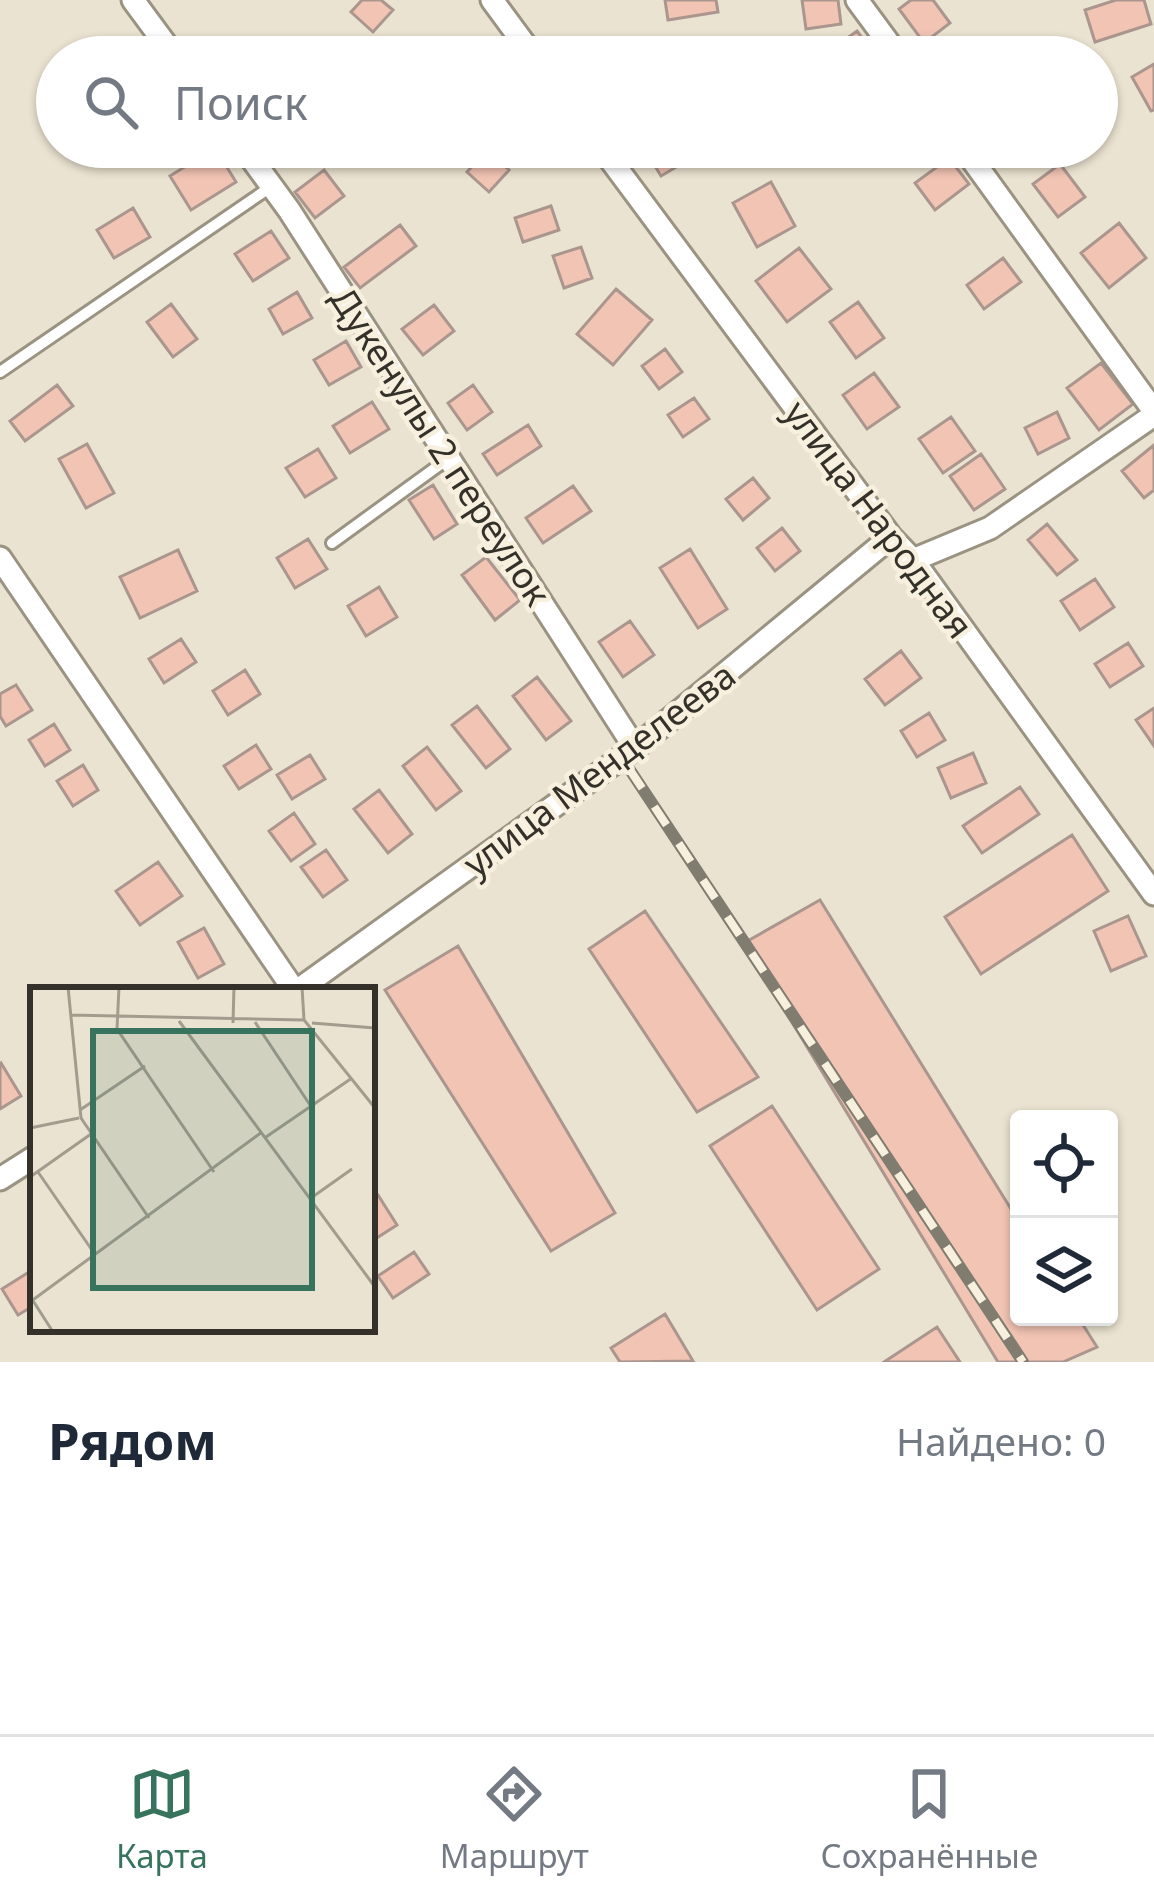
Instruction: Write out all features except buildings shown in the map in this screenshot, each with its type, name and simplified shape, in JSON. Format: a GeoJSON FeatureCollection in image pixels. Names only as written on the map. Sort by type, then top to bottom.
{"type":"FeatureCollection","features":[{"type":"Feature","properties":{"kind":"street"},"geometry":{"type":"LineString","coordinates":[[133,0],[160,36]]}},
{"type":"Feature","properties":{"kind":"street"},"geometry":{"type":"LineString","coordinates":[[492,0],[519,36]]}},
{"type":"Feature","properties":{"kind":"street"},"geometry":{"type":"LineString","coordinates":[[857,0],[883,36]]}},
{"type":"Feature","properties":{"kind":"street","name":"Дукенулы 2 переулок"},"geometry":{"type":"LineString","coordinates":[[259,168],[635,748]]}},
{"type":"Feature","properties":{"kind":"street","name":"улица Народная"},"geometry":{"type":"LineString","coordinates":[[617,168],[1152,887]]}},
{"type":"Feature","properties":{"kind":"street"},"geometry":{"type":"LineString","coordinates":[[913,560],[990,528],[1154,413],[979,168]]}},
{"type":"Feature","properties":{"kind":"street","name":"улица Менделеева"},"geometry":{"type":"LineString","coordinates":[[300,987],[635,748],[891,536]]}},
{"type":"Feature","properties":{"kind":"street"},"geometry":{"type":"LineString","coordinates":[[0,559],[294,987]]}},
{"type":"Feature","properties":{"kind":"street"},"geometry":{"type":"LineString","coordinates":[[2,1174],[30,1160]]}},
{"type":"Feature","properties":{"kind":"lane"},"geometry":{"type":"LineString","coordinates":[[0,372],[272,186]]}},
{"type":"Feature","properties":{"kind":"lane"},"geometry":{"type":"LineString","coordinates":[[332,543],[449,458]]}},
{"type":"Feature","properties":{"kind":"railway"},"geometry":{"type":"LineString","coordinates":[[630,770],[1023,1362]]}}]}
